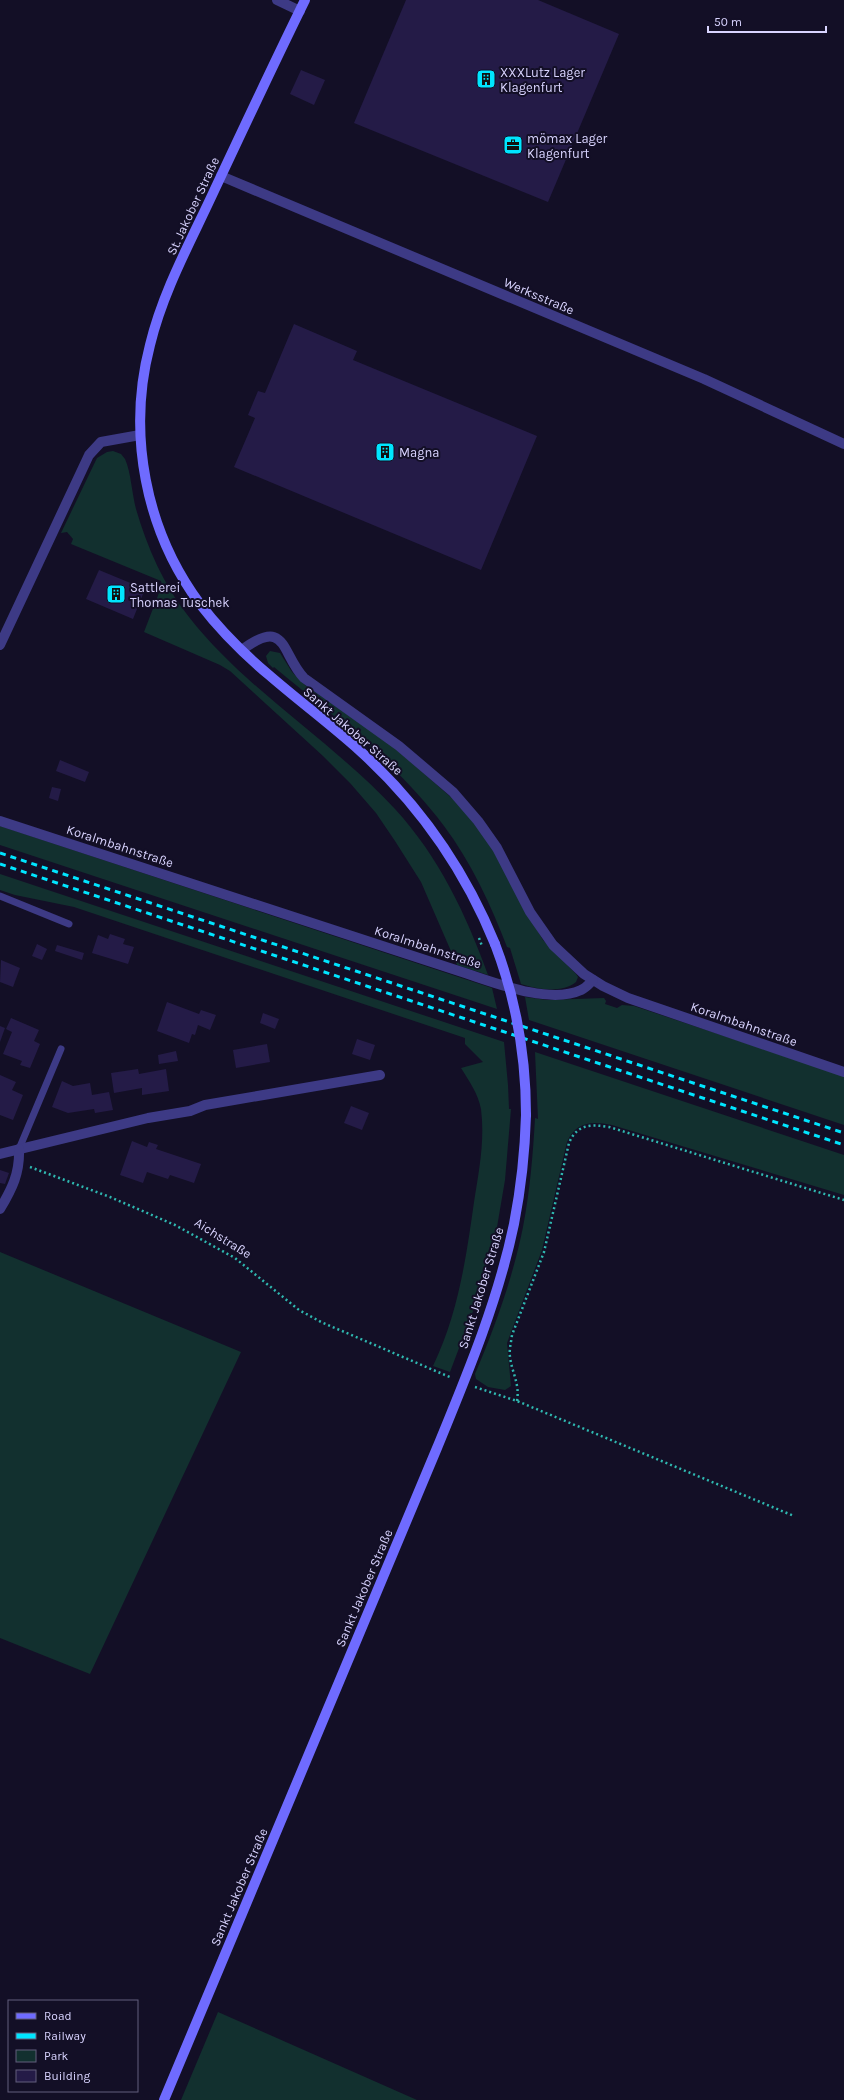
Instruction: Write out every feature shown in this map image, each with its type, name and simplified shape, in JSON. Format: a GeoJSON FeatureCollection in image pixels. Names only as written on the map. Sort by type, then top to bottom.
{"type":"FeatureCollection","features":[{"type":"Feature","properties":{"kind":"main road","name":"St. Jakober Straße"},"geometry":{"type":"LineString","coordinates":[[140,435],[143,376],[155,328],[179,266],[305,0]]}},
{"type":"Feature","properties":{"kind":"main road","name":"Sankt Jakober Straße"},"geometry":{"type":"LineString","coordinates":[[140,435],[150,502],[170,554],[200,604],[242,650],[358,749],[411,803],[442,842],[464,876],[496,944],[511,993],[520,1033],[525,1079],[526,1115],[522,1174],[511,1236],[489,1312],[463,1383],[164,2100]]}},
{"type":"Feature","properties":{"kind":"street"},"geometry":{"type":"LineString","coordinates":[[277,0],[300,10]]}},
{"type":"Feature","properties":{"kind":"street","name":"Werksstraße"},"geometry":{"type":"LineString","coordinates":[[222,176],[704,379],[844,444]]}},
{"type":"Feature","properties":{"kind":"street"},"geometry":{"type":"LineString","coordinates":[[0,645],[89,455],[101,442],[140,435]]}},
{"type":"Feature","properties":{"kind":"street"},"geometry":{"type":"LineString","coordinates":[[242,650],[263,637],[268,637],[280,642],[285,646],[296,668],[304,678],[393,741],[437,777],[466,807],[488,835],[504,860],[530,912],[553,945],[572,964],[593,980]]}},
{"type":"Feature","properties":{"kind":"street","name":"Koralmbahnstraße"},"geometry":{"type":"LineString","coordinates":[[0,820],[462,972],[529,992],[545,994],[575,992],[586,987],[593,980],[633,1000],[844,1072]]}},
{"type":"Feature","properties":{"kind":"street"},"geometry":{"type":"LineString","coordinates":[[0,1154],[148,1118],[190,1112],[205,1105],[380,1075]]}},
{"type":"Feature","properties":{"kind":"street"},"geometry":{"type":"LineString","coordinates":[[0,1209],[12,1190],[20,1164],[19,1149]]}},
{"type":"Feature","properties":{"kind":"lane"},"geometry":{"type":"LineString","coordinates":[[0,896],[69,924]]}},
{"type":"Feature","properties":{"kind":"lane"},"geometry":{"type":"LineString","coordinates":[[19,1149],[61,1049]]}},
{"type":"Feature","properties":{"kind":"path"},"geometry":{"type":"LineString","coordinates":[[479,938],[483,949]]}},
{"type":"Feature","properties":{"kind":"path"},"geometry":{"type":"LineString","coordinates":[[517,1401],[518,1384],[510,1358],[510,1347],[544,1252],[569,1144],[574,1134],[584,1126],[595,1125],[609,1127],[844,1200]]}},
{"type":"Feature","properties":{"kind":"path","name":"Aichstraße"},"geometry":{"type":"LineString","coordinates":[[20,1164],[110,1197],[181,1228],[235,1258],[299,1310],[321,1322],[463,1383],[517,1401],[794,1516]]}},
{"type":"Feature","properties":{"kind":"path"},"geometry":{"type":"LineString","coordinates":[[452,1378],[454,1370]]}},
{"type":"Feature","properties":{"kind":"green space"},"geometry":{"type":"Polygon","coordinates":[[[113,451],[121,454],[125,459],[129,470],[136,509],[145,538],[157,566],[180,605],[212,644],[237,669],[344,760],[395,809],[411,827],[438,867],[461,908],[488,975],[457,965],[421,882],[395,841],[376,813],[350,783],[323,756],[230,671],[220,665],[144,632],[162,585],[161,581],[71,544],[73,539],[67,532],[61,533],[97,458],[107,452],[113,451]]]}},
{"type":"Feature","properties":{"kind":"green space"},"geometry":{"type":"Polygon","coordinates":[[[270,651],[280,653],[292,672],[305,685],[390,744],[453,799],[470,818],[496,853],[520,902],[543,940],[576,974],[578,977],[576,982],[570,986],[556,989],[541,989],[521,984],[510,948],[507,947],[480,884],[463,854],[444,826],[426,803],[385,761],[342,723],[268,663],[266,656],[270,651]]]}},
{"type":"Feature","properties":{"kind":"green space"},"geometry":{"type":"Polygon","coordinates":[[[0,826],[492,988],[497,1009],[0,845],[0,826]]]}},
{"type":"Feature","properties":{"kind":"green space"},"geometry":{"type":"Polygon","coordinates":[[[0,874],[504,1042],[509,1109],[511,1109],[505,1180],[496,1233],[473,1311],[450,1372],[433,1366],[449,1326],[460,1286],[468,1244],[482,1144],[480,1103],[473,1087],[461,1068],[483,1062],[465,1044],[465,1038],[74,907],[15,895],[0,890],[0,874]]]}},
{"type":"Feature","properties":{"kind":"green space"},"geometry":{"type":"Polygon","coordinates":[[[525,997],[547,1000],[604,998],[606,1001],[605,1004],[617,1008],[622,1005],[634,1006],[844,1076],[844,1125],[529,1020],[525,997]]]}},
{"type":"Feature","properties":{"kind":"green space"},"geometry":{"type":"Polygon","coordinates":[[[535,1052],[844,1155],[844,1195],[612,1125],[592,1123],[580,1126],[575,1130],[567,1142],[542,1250],[507,1343],[511,1386],[505,1390],[488,1387],[476,1379],[475,1374],[503,1302],[523,1227],[528,1200],[535,1118],[538,1119],[535,1052]]]}},
{"type":"Feature","properties":{"kind":"green space"},"geometry":{"type":"Polygon","coordinates":[[[0,1252],[241,1352],[90,1674],[0,1638],[0,1252]]]}},
{"type":"Feature","properties":{"kind":"green space"},"geometry":{"type":"Polygon","coordinates":[[[218,2012],[417,2100],[181,2100],[218,2012]]]}},
{"type":"Feature","properties":{"kind":"building","name":"XXXLutz Lager Klagenfurt"},"geometry":{"type":"Polygon","coordinates":[[[406,0],[538,0],[619,34],[548,202],[354,123],[406,0]]]}},
{"type":"Feature","properties":{"kind":"building"},"geometry":{"type":"Polygon","coordinates":[[[301,70],[325,80],[314,105],[290,94],[301,70]]]}},
{"type":"Feature","properties":{"kind":"building","name":"Magna"},"geometry":{"type":"Polygon","coordinates":[[[294,324],[357,351],[353,360],[537,436],[481,570],[234,467],[255,418],[248,415],[258,391],[265,393],[294,324]]]}},
{"type":"Feature","properties":{"kind":"building","name":"Sattlerei Thomas Tuschek"},"geometry":{"type":"Polygon","coordinates":[[[99,570],[145,589],[133,619],[86,599],[99,570]]]}},
{"type":"Feature","properties":{"kind":"building"},"geometry":{"type":"Polygon","coordinates":[[[60,760],[89,772],[85,782],[56,771],[60,760]]]}},
{"type":"Feature","properties":{"kind":"building"},"geometry":{"type":"Polygon","coordinates":[[[52,787],[61,789],[58,801],[49,798],[52,787]]]}},
{"type":"Feature","properties":{"kind":"building"},"geometry":{"type":"Polygon","coordinates":[[[110,934],[125,939],[123,944],[134,947],[128,964],[92,953],[98,935],[108,939],[110,934]]]}},
{"type":"Feature","properties":{"kind":"building"},"geometry":{"type":"Polygon","coordinates":[[[37,944],[47,949],[42,960],[32,956],[37,944]]]}},
{"type":"Feature","properties":{"kind":"building"},"geometry":{"type":"Polygon","coordinates":[[[57,945],[84,953],[82,960],[55,951],[57,945]]]}},
{"type":"Feature","properties":{"kind":"building"},"geometry":{"type":"Polygon","coordinates":[[[1,960],[20,968],[13,987],[0,982],[1,960]]]}},
{"type":"Feature","properties":{"kind":"building"},"geometry":{"type":"Polygon","coordinates":[[[167,1002],[199,1014],[201,1010],[216,1015],[210,1030],[198,1025],[195,1035],[192,1034],[189,1043],[157,1031],[167,1002]]]}},
{"type":"Feature","properties":{"kind":"building"},"geometry":{"type":"Polygon","coordinates":[[[263,1013],[279,1019],[275,1029],[260,1023],[263,1013]]]}},
{"type":"Feature","properties":{"kind":"building"},"geometry":{"type":"Polygon","coordinates":[[[11,1018],[39,1030],[34,1041],[40,1044],[30,1068],[20,1065],[22,1061],[3,1054],[12,1032],[6,1029],[11,1018]]]}},
{"type":"Feature","properties":{"kind":"building"},"geometry":{"type":"Polygon","coordinates":[[[0,1026],[5,1028],[0,1042],[0,1026]]]}},
{"type":"Feature","properties":{"kind":"building"},"geometry":{"type":"Polygon","coordinates":[[[357,1039],[375,1045],[370,1060],[352,1054],[357,1039]]]}},
{"type":"Feature","properties":{"kind":"building"},"geometry":{"type":"Polygon","coordinates":[[[267,1044],[270,1062],[236,1068],[233,1050],[267,1044]]]}},
{"type":"Feature","properties":{"kind":"building"},"geometry":{"type":"Polygon","coordinates":[[[176,1051],[178,1061],[159,1064],[158,1055],[176,1051]]]}},
{"type":"Feature","properties":{"kind":"building"},"geometry":{"type":"Polygon","coordinates":[[[138,1069],[139,1074],[166,1069],[169,1091],[142,1095],[142,1088],[114,1093],[111,1073],[138,1069]]]}},
{"type":"Feature","properties":{"kind":"building"},"geometry":{"type":"Polygon","coordinates":[[[0,1075],[16,1082],[12,1090],[23,1095],[13,1120],[0,1115],[0,1075]]]}},
{"type":"Feature","properties":{"kind":"building"},"geometry":{"type":"Polygon","coordinates":[[[62,1081],[73,1086],[90,1083],[92,1095],[109,1092],[113,1110],[95,1113],[94,1109],[68,1113],[52,1107],[62,1081]]]}},
{"type":"Feature","properties":{"kind":"building"},"geometry":{"type":"Polygon","coordinates":[[[351,1106],[369,1113],[362,1130],[344,1123],[351,1106]]]}},
{"type":"Feature","properties":{"kind":"building"},"geometry":{"type":"Polygon","coordinates":[[[132,1141],[147,1147],[149,1142],[158,1145],[156,1149],[201,1164],[194,1183],[170,1175],[168,1179],[147,1172],[143,1183],[120,1175],[132,1141]]]}},
{"type":"Feature","properties":{"kind":"building"},"geometry":{"type":"Polygon","coordinates":[[[0,1170],[9,1173],[5,1184],[0,1183],[0,1170]]]}},
{"type":"Feature","properties":{"kind":"railway"},"geometry":{"type":"LineString","coordinates":[[0,853],[844,1133]]}},
{"type":"Feature","properties":{"kind":"railway"},"geometry":{"type":"LineString","coordinates":[[0,864],[844,1145]]}},
{"type":"Feature","properties":{"kind":"place","name":"XXXLutz Lager Klagenfurt"},"geometry":{"type":"Point","coordinates":[486,79]}},
{"type":"Feature","properties":{"kind":"place","name":"mömax Lager Klagenfurt"},"geometry":{"type":"Point","coordinates":[513,145]}},
{"type":"Feature","properties":{"kind":"place","name":"Magna"},"geometry":{"type":"Point","coordinates":[385,452]}},
{"type":"Feature","properties":{"kind":"place","name":"Sattlerei Thomas Tuschek"},"geometry":{"type":"Point","coordinates":[116,594]}}]}
